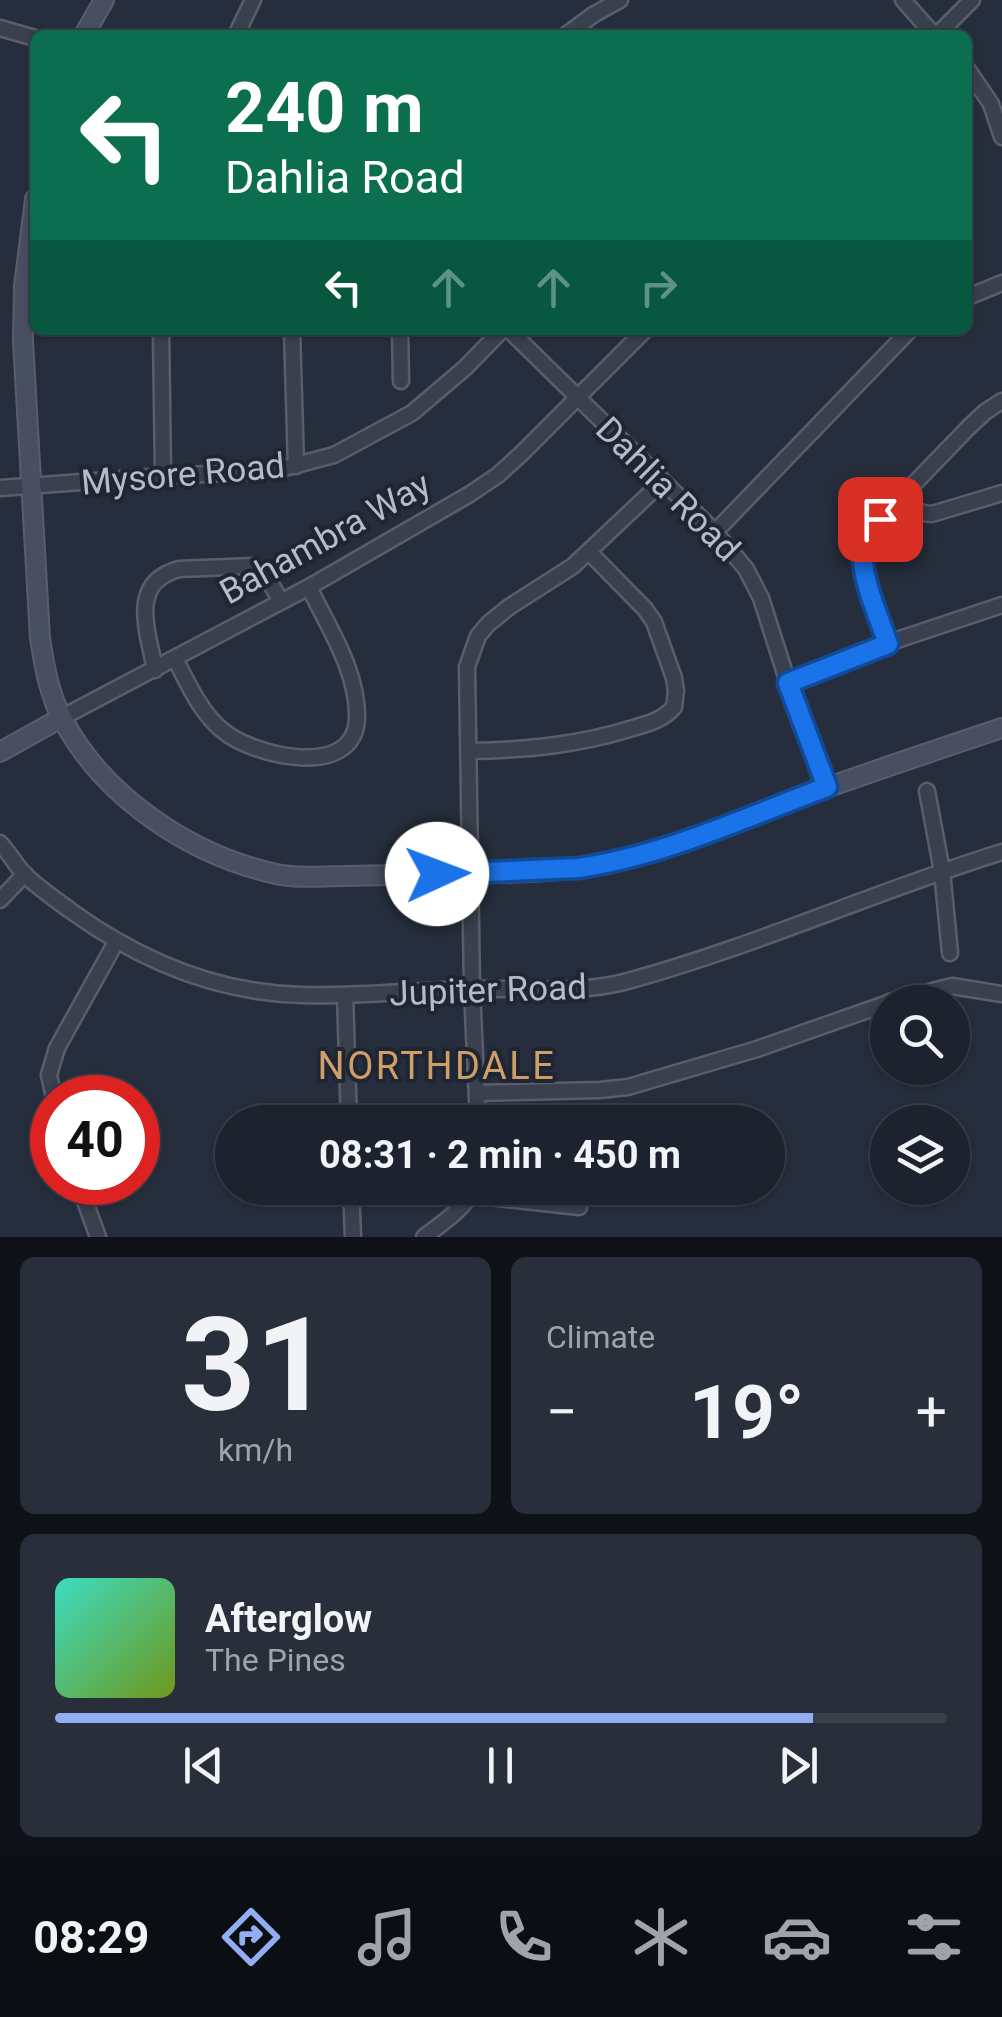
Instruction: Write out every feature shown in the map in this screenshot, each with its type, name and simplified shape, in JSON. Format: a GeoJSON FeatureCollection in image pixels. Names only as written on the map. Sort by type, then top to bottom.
{"type":"FeatureCollection","features":[{"type":"Feature","properties":{"kind":"street"},"geometry":{"type":"LineString","coordinates":[[87,30],[104,0]]}},
{"type":"Feature","properties":{"kind":"street"},"geometry":{"type":"LineString","coordinates":[[238,30],[253,0]]}},
{"type":"Feature","properties":{"kind":"street"},"geometry":{"type":"LineString","coordinates":[[574,30],[620,0]]}},
{"type":"Feature","properties":{"kind":"street"},"geometry":{"type":"LineString","coordinates":[[903,0],[931,30]]}},
{"type":"Feature","properties":{"kind":"street"},"geometry":{"type":"LineString","coordinates":[[941,30],[972,0]]}},
{"type":"Feature","properties":{"kind":"street"},"geometry":{"type":"LineString","coordinates":[[0,28],[30,37]]}},
{"type":"Feature","properties":{"kind":"street"},"geometry":{"type":"LineString","coordinates":[[972,76],[991,104],[1002,137]]}},
{"type":"Feature","properties":{"kind":"street"},"geometry":{"type":"LineString","coordinates":[[30,239],[23,341],[40,638],[46,673],[61,718],[95,767],[128,799],[204,849],[279,875],[578,868],[632,858],[1002,728]]}},
{"type":"Feature","properties":{"kind":"street"},"geometry":{"type":"LineString","coordinates":[[972,294],[1002,283]]}},
{"type":"Feature","properties":{"kind":"street"},"geometry":{"type":"LineString","coordinates":[[162,335],[163,476]]}},
{"type":"Feature","properties":{"kind":"street"},"geometry":{"type":"LineString","coordinates":[[292,335],[296,466]]}},
{"type":"Feature","properties":{"kind":"street"},"geometry":{"type":"LineString","coordinates":[[400,335],[402,381]]}},
{"type":"Feature","properties":{"kind":"street","name":"Mysore Road"},"geometry":{"type":"LineString","coordinates":[[0,488],[273,470],[334,455],[412,413],[501,335]]}},
{"type":"Feature","properties":{"kind":"street","name":"Dahlia Road"},"geometry":{"type":"LineString","coordinates":[[511,335],[714,532],[753,580],[827,787]]}},
{"type":"Feature","properties":{"kind":"street","name":"Bahambra Way"},"geometry":{"type":"LineString","coordinates":[[0,752],[309,588],[470,494],[498,475],[639,335]]}},
{"type":"Feature","properties":{"kind":"street"},"geometry":{"type":"LineString","coordinates":[[714,532],[905,335]]}},
{"type":"Feature","properties":{"kind":"street"},"geometry":{"type":"LineString","coordinates":[[888,644],[867,579],[864,547],[873,528],[900,498],[968,427],[1002,402]]}},
{"type":"Feature","properties":{"kind":"street"},"geometry":{"type":"LineString","coordinates":[[478,1105],[472,988],[467,667],[478,636],[488,624],[558,578],[662,482]]}},
{"type":"Feature","properties":{"kind":"street"},"geometry":{"type":"LineString","coordinates":[[900,498],[922,513],[932,514],[1002,494]]}},
{"type":"Feature","properties":{"kind":"street"},"geometry":{"type":"LineString","coordinates":[[470,750],[539,748],[593,740],[655,721],[674,707],[674,678],[654,622],[589,552]]}},
{"type":"Feature","properties":{"kind":"street"},"geometry":{"type":"LineString","coordinates":[[154,670],[146,596],[155,581],[168,572],[253,566],[266,576],[281,601]]}},
{"type":"Feature","properties":{"kind":"street"},"geometry":{"type":"LineString","coordinates":[[175,659],[210,717],[236,740],[288,756],[309,758],[338,752],[355,731],[356,701],[346,664],[309,588]]}},
{"type":"Feature","properties":{"kind":"street"},"geometry":{"type":"LineString","coordinates":[[788,683],[1002,605]]}},
{"type":"Feature","properties":{"kind":"street"},"geometry":{"type":"LineString","coordinates":[[927,791],[942,871],[950,953]]}},
{"type":"Feature","properties":{"kind":"street","name":"Jupiter Road"},"geometry":{"type":"LineString","coordinates":[[0,842],[25,874],[116,942],[178,972],[214,984],[299,995],[594,988],[796,926],[1002,852]]}},
{"type":"Feature","properties":{"kind":"street"},"geometry":{"type":"LineString","coordinates":[[0,900],[25,874]]}},
{"type":"Feature","properties":{"kind":"street"},"geometry":{"type":"LineString","coordinates":[[49,1075],[58,1048],[116,942]]}},
{"type":"Feature","properties":{"kind":"street"},"geometry":{"type":"LineString","coordinates":[[970,989],[1002,994]]}},
{"type":"Feature","properties":{"kind":"street"},"geometry":{"type":"LineString","coordinates":[[344,995],[348,1105]]}},
{"type":"Feature","properties":{"kind":"street"},"geometry":{"type":"LineString","coordinates":[[478,1093],[628,1087],[757,1049],[870,1009]]}},
{"type":"Feature","properties":{"kind":"street"},"geometry":{"type":"LineString","coordinates":[[86,1205],[98,1237]]}},
{"type":"Feature","properties":{"kind":"street"},"geometry":{"type":"LineString","coordinates":[[352,1205],[353,1237]]}},
{"type":"Feature","properties":{"kind":"street"},"geometry":{"type":"LineString","coordinates":[[424,1237],[461,1205]]}},
{"type":"Feature","properties":{"kind":"street"},"geometry":{"type":"LineString","coordinates":[[565,1205],[579,1207]]}},
{"type":"Feature","properties":{"kind":"district","name":"NORTHDALE"},"geometry":{"type":"Point","coordinates":[437,1066]}},
{"type":"Feature","properties":{"kind":"route"},"geometry":{"type":"LineString","coordinates":[[437,874],[578,868],[632,858],[827,787],[788,683],[888,644],[863,557],[868,538],[880,519]]}}]}
